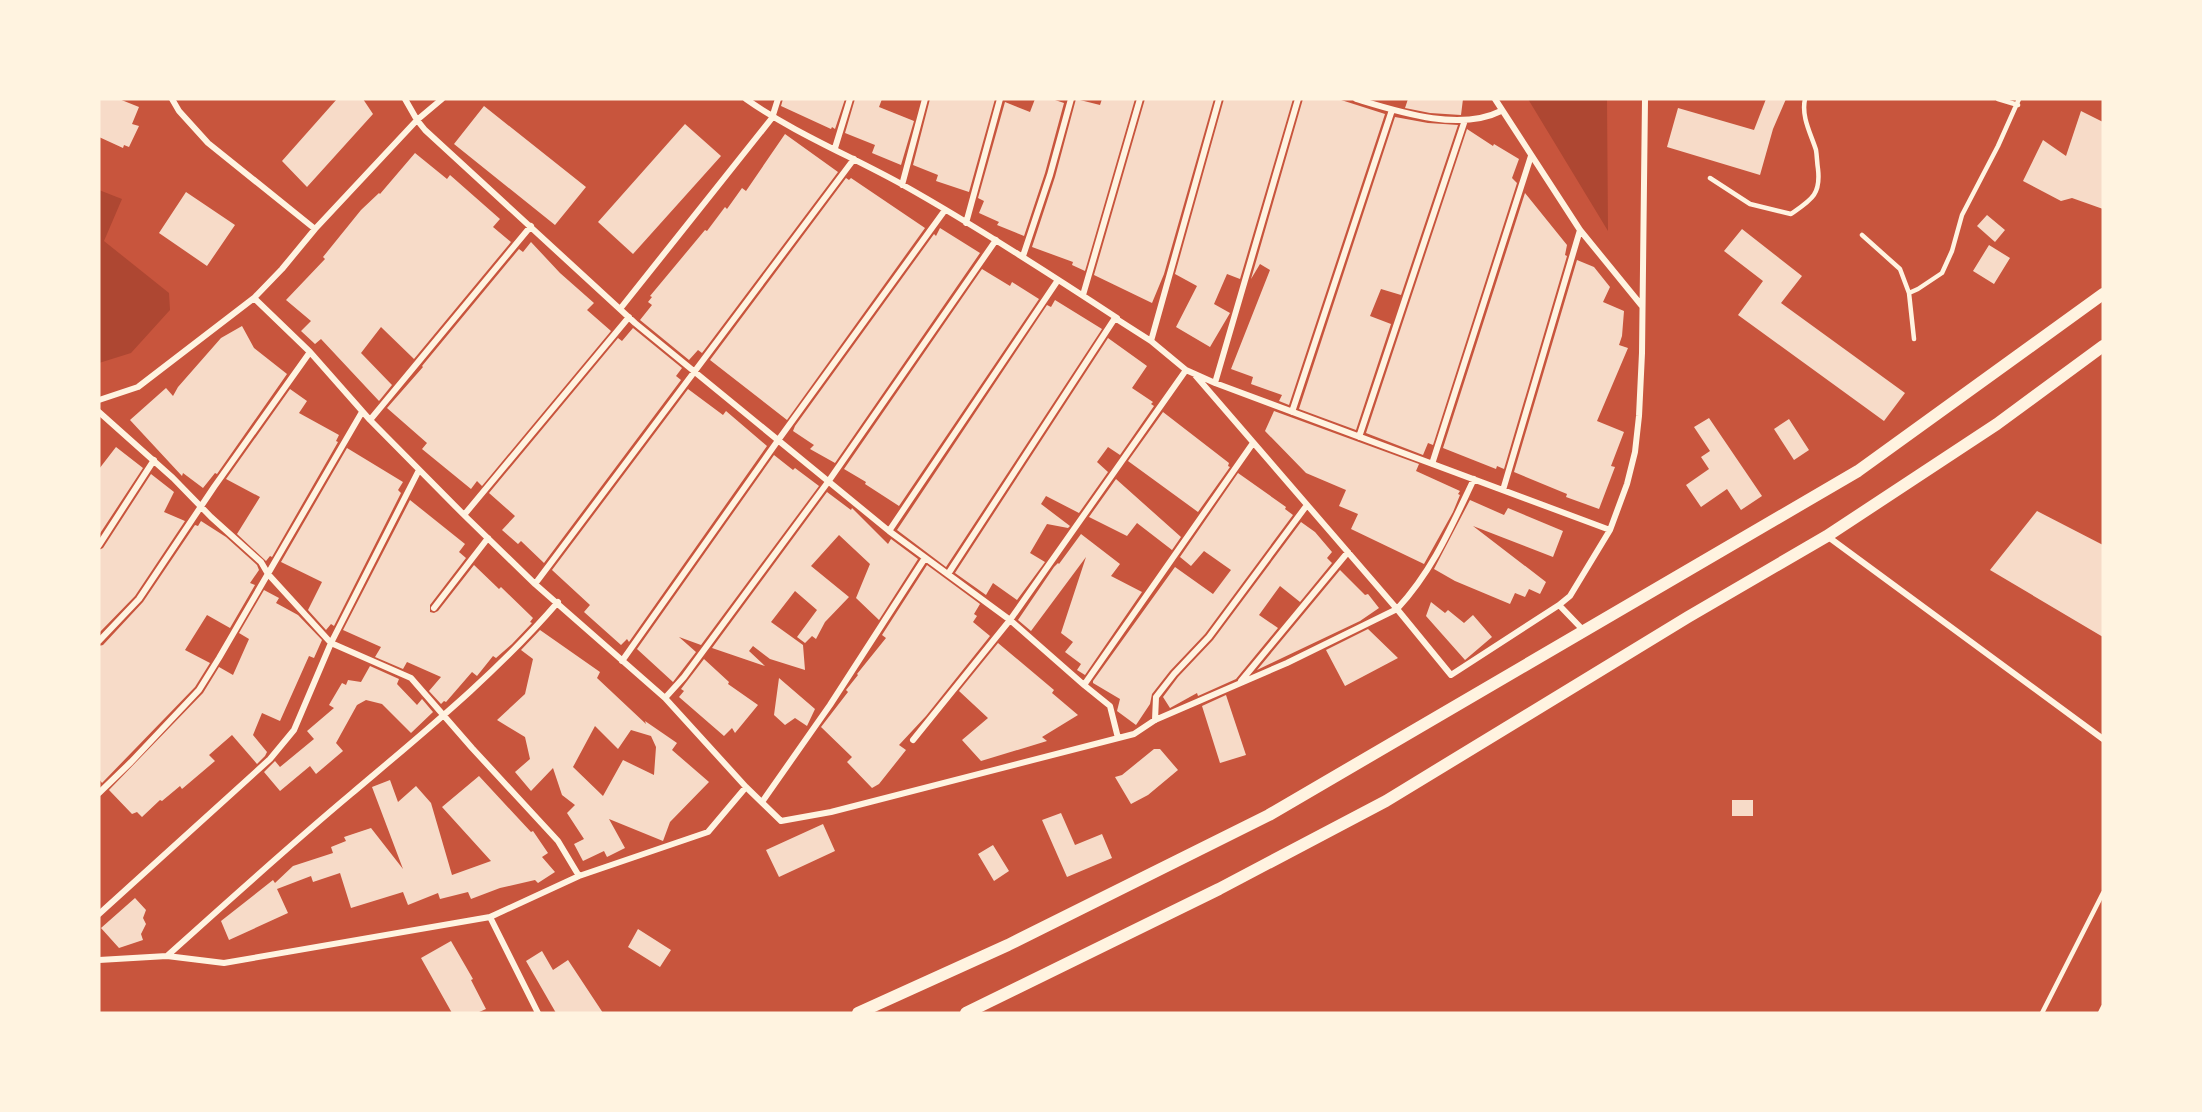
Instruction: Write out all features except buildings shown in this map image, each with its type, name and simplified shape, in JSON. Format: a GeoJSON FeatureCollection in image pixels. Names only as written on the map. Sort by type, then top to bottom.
{"type":"FeatureCollection","features":[{"type":"Feature","properties":{"kind":"main road"},"geometry":{"type":"LineString","coordinates":[[858,1013],[1008,945],[1269,815],[1858,471],[2103,294]]}},
{"type":"Feature","properties":{"kind":"main road"},"geometry":{"type":"LineString","coordinates":[[966,1013],[1219,889],[1386,801],[1688,617],[1827,536],[1997,424],[2103,346]]}},
{"type":"Feature","properties":{"kind":"street"},"geometry":{"type":"LineString","coordinates":[[172,99],[179,111],[208,143],[315,229]]}},
{"type":"Feature","properties":{"kind":"street"},"geometry":{"type":"LineString","coordinates":[[405,99],[417,120],[629,318],[889,531],[1010,620],[1110,706],[1118,738]]}},
{"type":"Feature","properties":{"kind":"street"},"geometry":{"type":"LineString","coordinates":[[99,400],[138,387],[254,298],[417,120],[442,99]]}},
{"type":"Feature","properties":{"kind":"street"},"geometry":{"type":"LineString","coordinates":[[746,99],[772,118],[835,148],[1023,256],[1151,341],[1189,371],[1348,552],[1452,675],[1570,596],[1610,530],[1627,484],[1635,452],[1639,416],[1645,99]]}},
{"type":"Feature","properties":{"kind":"street"},"geometry":{"type":"LineString","coordinates":[[620,309],[772,118],[778,99]]}},
{"type":"Feature","properties":{"kind":"street"},"geometry":{"type":"LineString","coordinates":[[835,148],[850,99]]}},
{"type":"Feature","properties":{"kind":"street"},"geometry":{"type":"LineString","coordinates":[[902,185],[925,99]]}},
{"type":"Feature","properties":{"kind":"street"},"geometry":{"type":"LineString","coordinates":[[966,223],[1000,99]]}},
{"type":"Feature","properties":{"kind":"street"},"geometry":{"type":"LineString","coordinates":[[1023,256],[1050,175],[1071,99]]}},
{"type":"Feature","properties":{"kind":"street"},"geometry":{"type":"LineString","coordinates":[[1083,295],[1140,99]]}},
{"type":"Feature","properties":{"kind":"street"},"geometry":{"type":"LineString","coordinates":[[1151,341],[1219,99]]}},
{"type":"Feature","properties":{"kind":"street"},"geometry":{"type":"LineString","coordinates":[[1215,383],[1298,99]]}},
{"type":"Feature","properties":{"kind":"street"},"geometry":{"type":"LineString","coordinates":[[1356,99],[1425,117],[1486,119],[1501,111]]}},
{"type":"Feature","properties":{"kind":"street"},"geometry":{"type":"LineString","coordinates":[[1495,99],[1580,230],[1642,306]]}},
{"type":"Feature","properties":{"kind":"street"},"geometry":{"type":"LineString","coordinates":[[1292,412],[1392,110]]}},
{"type":"Feature","properties":{"kind":"street"},"geometry":{"type":"LineString","coordinates":[[1359,437],[1465,120]]}},
{"type":"Feature","properties":{"kind":"street"},"geometry":{"type":"LineString","coordinates":[[1432,464],[1531,156]]}},
{"type":"Feature","properties":{"kind":"street"},"geometry":{"type":"LineString","coordinates":[[535,584],[615,474],[854,159]]}},
{"type":"Feature","properties":{"kind":"street"},"geometry":{"type":"LineString","coordinates":[[622,661],[778,439],[945,210]]}},
{"type":"Feature","properties":{"kind":"street"},"geometry":{"type":"LineString","coordinates":[[370,420],[531,226]]}},
{"type":"Feature","properties":{"kind":"street"},"geometry":{"type":"LineString","coordinates":[[1503,490],[1580,230]]}},
{"type":"Feature","properties":{"kind":"street"},"geometry":{"type":"LineString","coordinates":[[665,698],[684,677],[828,482],[996,240]]}},
{"type":"Feature","properties":{"kind":"street"},"geometry":{"type":"LineString","coordinates":[[889,531],[1058,280]]}},
{"type":"Feature","properties":{"kind":"street"},"geometry":{"type":"LineString","coordinates":[[254,298],[310,352],[362,412],[418,470],[535,584],[665,698],[781,822],[842,810],[1134,734],[1155,720],[1287,663],[1397,609],[1417,588],[1434,562],[1474,479]]}},
{"type":"Feature","properties":{"kind":"street"},"geometry":{"type":"LineString","coordinates":[[464,515],[629,318]]}},
{"type":"Feature","properties":{"kind":"street"},"geometry":{"type":"LineString","coordinates":[[948,574],[1115,318],[1151,341]]}},
{"type":"Feature","properties":{"kind":"street"},"geometry":{"type":"LineString","coordinates":[[99,641],[139,599],[310,352]]}},
{"type":"Feature","properties":{"kind":"street"},"geometry":{"type":"LineString","coordinates":[[1189,371],[1215,383],[1610,530]]}},
{"type":"Feature","properties":{"kind":"street"},"geometry":{"type":"LineString","coordinates":[[913,740],[1010,620],[1189,371]]}},
{"type":"Feature","properties":{"kind":"street"},"geometry":{"type":"LineString","coordinates":[[99,412],[154,460],[261,562],[268,574],[331,643],[411,678],[558,841],[579,876]]}},
{"type":"Feature","properties":{"kind":"street"},"geometry":{"type":"LineString","coordinates":[[99,793],[199,690],[362,412]]}},
{"type":"Feature","properties":{"kind":"street"},"geometry":{"type":"LineString","coordinates":[[1084,686],[1253,443]]}},
{"type":"Feature","properties":{"kind":"street"},"geometry":{"type":"LineString","coordinates":[[99,545],[154,460]]}},
{"type":"Feature","properties":{"kind":"street"},"geometry":{"type":"LineString","coordinates":[[99,914],[270,759],[294,730],[331,643],[418,470]]}},
{"type":"Feature","properties":{"kind":"street"},"geometry":{"type":"LineString","coordinates":[[1155,720],[1156,697],[1209,637],[1307,505]]}},
{"type":"Feature","properties":{"kind":"street"},"geometry":{"type":"LineString","coordinates":[[1827,536],[2103,739]]}},
{"type":"Feature","properties":{"kind":"street"},"geometry":{"type":"LineString","coordinates":[[434,608],[488,538]]}},
{"type":"Feature","properties":{"kind":"street"},"geometry":{"type":"LineString","coordinates":[[1240,683],[1348,552]]}},
{"type":"Feature","properties":{"kind":"street"},"geometry":{"type":"LineString","coordinates":[[762,802],[830,705],[925,558]]}},
{"type":"Feature","properties":{"kind":"street"},"geometry":{"type":"LineString","coordinates":[[167,956],[275,858],[444,715],[504,660],[558,602]]}},
{"type":"Feature","properties":{"kind":"street"},"geometry":{"type":"LineString","coordinates":[[1559,605],[1585,631]]}},
{"type":"Feature","properties":{"kind":"street"},"geometry":{"type":"LineString","coordinates":[[99,960],[167,956],[224,963],[490,918],[579,876],[708,832],[746,787]]}},
{"type":"Feature","properties":{"kind":"street"},"geometry":{"type":"LineString","coordinates":[[490,918],[538,1013]]}},
{"type":"Feature","properties":{"kind":"lane"},"geometry":{"type":"LineString","coordinates":[[1710,177],[1750,204],[1791,214],[1808,202],[1820,185],[1816,152],[1807,128],[1804,99]]}},
{"type":"Feature","properties":{"kind":"lane"},"geometry":{"type":"LineString","coordinates":[[1910,293],[1942,273],[1952,251],[1962,215],[2018,102],[1998,99]]}},
{"type":"Feature","properties":{"kind":"lane"},"geometry":{"type":"LineString","coordinates":[[1862,235],[1900,269],[1910,293],[1914,339]]}},
{"type":"Feature","properties":{"kind":"lane"},"geometry":{"type":"LineString","coordinates":[[2042,1013],[2103,893]]}},
{"type":"Feature","properties":{"kind":"lane"},"geometry":{"type":"LineString","coordinates":[[2100,1013],[2103,1007]]}},
{"type":"Feature","properties":{"kind":"shaded area"},"geometry":{"type":"Polygon","coordinates":[[[1528,99],[1607,99],[1608,231],[1528,99]]]}},
{"type":"Feature","properties":{"kind":"shaded area"},"geometry":{"type":"Polygon","coordinates":[[[99,190],[122,199],[104,241],[169,293],[170,310],[131,353],[99,363],[99,190]]]}}]}
